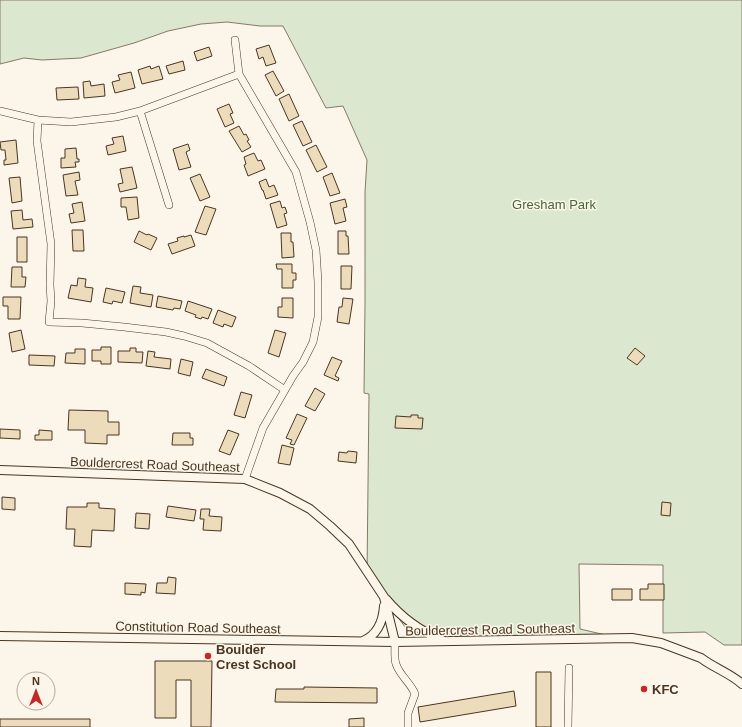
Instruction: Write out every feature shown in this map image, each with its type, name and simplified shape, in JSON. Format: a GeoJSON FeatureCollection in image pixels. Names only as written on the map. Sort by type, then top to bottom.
{"type":"FeatureCollection","features":[{"type":"Feature","properties":{"kind":"street"},"geometry":{"type":"LineString","coordinates":[[235,40],[239,74],[296,172],[316,250],[318,282],[318,317],[313,342],[303,362],[293,376],[263,428],[245,480]]}},
{"type":"Feature","properties":{"kind":"street"},"geometry":{"type":"LineString","coordinates":[[0,111],[38,120],[72,122],[116,117],[140,111],[239,74]]}},
{"type":"Feature","properties":{"kind":"street"},"geometry":{"type":"LineString","coordinates":[[140,111],[169,205]]}},
{"type":"Feature","properties":{"kind":"street"},"geometry":{"type":"LineString","coordinates":[[38,120],[37,141],[51,244],[51,301],[49,322],[82,323],[166,332],[184,336],[207,343],[249,366],[285,390]]}},
{"type":"Feature","properties":{"kind":"street","name":"Bouldercrest Road Southeast"},"geometry":{"type":"LineString","coordinates":[[0,470],[245,480],[280,493],[310,509],[349,544],[384,597],[395,642],[632,638],[661,643],[702,658],[706,662],[737,679],[742,684]]}},
{"type":"Feature","properties":{"kind":"street"},"geometry":{"type":"LineString","coordinates":[[363,642],[376,631],[381,622],[384,597]]}},
{"type":"Feature","properties":{"kind":"street"},"geometry":{"type":"LineString","coordinates":[[384,597],[395,610],[405,618],[433,636],[446,642]]}},
{"type":"Feature","properties":{"kind":"street","name":"Constitution Road Southeast"},"geometry":{"type":"LineString","coordinates":[[0,636],[395,642]]}},
{"type":"Feature","properties":{"kind":"street"},"geometry":{"type":"LineString","coordinates":[[395,642],[396,665],[410,684],[414,694],[408,714],[408,727]]}},
{"type":"Feature","properties":{"kind":"street"},"geometry":{"type":"LineString","coordinates":[[568,727],[569,668]]}},
{"type":"Feature","properties":{"kind":"green space","name":"Gresham Park"},"geometry":{"type":"Polygon","coordinates":[[[0,0],[742,0],[742,645],[724,645],[705,632],[663,633],[663,565],[579,564],[580,629],[610,636],[508,639],[408,631],[367,575],[369,394],[364,393],[365,192],[367,160],[343,106],[326,108],[283,26],[260,26],[227,22],[201,24],[168,31],[134,43],[81,58],[42,60],[24,58],[0,64],[0,0]]]}},
{"type":"Feature","properties":{"kind":"building"},"geometry":{"type":"Polygon","coordinates":[[[269,45],[276,63],[266,66],[263,57],[259,59],[256,49],[269,45]]]}},
{"type":"Feature","properties":{"kind":"building"},"geometry":{"type":"Polygon","coordinates":[[[209,47],[212,56],[197,61],[194,52],[209,47]]]}},
{"type":"Feature","properties":{"kind":"building"},"geometry":{"type":"Polygon","coordinates":[[[183,61],[185,70],[169,74],[166,66],[183,61]]]}},
{"type":"Feature","properties":{"kind":"building"},"geometry":{"type":"Polygon","coordinates":[[[150,66],[151,69],[159,66],[163,79],[142,84],[138,70],[150,66]]]}},
{"type":"Feature","properties":{"kind":"building"},"geometry":{"type":"Polygon","coordinates":[[[273,71],[284,91],[276,96],[265,75],[273,71]]]}},
{"type":"Feature","properties":{"kind":"building"},"geometry":{"type":"Polygon","coordinates":[[[131,72],[135,88],[115,93],[112,82],[120,80],[118,75],[131,72]]]}},
{"type":"Feature","properties":{"kind":"building"},"geometry":{"type":"Polygon","coordinates":[[[90,81],[91,86],[104,84],[105,96],[84,98],[83,82],[90,81]]]}},
{"type":"Feature","properties":{"kind":"building"},"geometry":{"type":"Polygon","coordinates":[[[78,87],[79,99],[57,100],[56,88],[78,87]]]}},
{"type":"Feature","properties":{"kind":"building"},"geometry":{"type":"Polygon","coordinates":[[[289,94],[299,116],[289,121],[279,99],[289,94]]]}},
{"type":"Feature","properties":{"kind":"building"},"geometry":{"type":"Polygon","coordinates":[[[229,104],[233,113],[230,114],[234,123],[225,127],[217,109],[229,104]]]}},
{"type":"Feature","properties":{"kind":"building"},"geometry":{"type":"Polygon","coordinates":[[[302,121],[312,142],[303,146],[293,125],[302,121]]]}},
{"type":"Feature","properties":{"kind":"building"},"geometry":{"type":"Polygon","coordinates":[[[239,126],[244,135],[246,134],[249,140],[247,141],[251,147],[242,152],[229,131],[239,126]]]}},
{"type":"Feature","properties":{"kind":"building"},"geometry":{"type":"Polygon","coordinates":[[[123,136],[126,151],[108,155],[106,146],[114,144],[112,138],[123,136]]]}},
{"type":"Feature","properties":{"kind":"building"},"geometry":{"type":"Polygon","coordinates":[[[16,140],[18,163],[4,165],[4,160],[6,160],[5,150],[1,150],[0,142],[16,140]]]}},
{"type":"Feature","properties":{"kind":"building"},"geometry":{"type":"Polygon","coordinates":[[[188,144],[190,150],[186,152],[191,167],[179,170],[173,149],[188,144]]]}},
{"type":"Feature","properties":{"kind":"building"},"geometry":{"type":"Polygon","coordinates":[[[316,145],[327,167],[317,172],[306,150],[316,145]]]}},
{"type":"Feature","properties":{"kind":"building"},"geometry":{"type":"Polygon","coordinates":[[[76,148],[77,159],[79,159],[79,162],[75,162],[76,167],[61,168],[61,158],[65,158],[65,149],[76,148]]]}},
{"type":"Feature","properties":{"kind":"building"},"geometry":{"type":"Polygon","coordinates":[[[254,153],[258,161],[261,160],[265,169],[248,176],[244,165],[246,164],[244,157],[254,153]]]}},
{"type":"Feature","properties":{"kind":"building"},"geometry":{"type":"Polygon","coordinates":[[[132,167],[137,188],[120,192],[118,184],[123,183],[120,169],[132,167]]]}},
{"type":"Feature","properties":{"kind":"building"},"geometry":{"type":"Polygon","coordinates":[[[79,172],[80,180],[75,181],[78,195],[66,196],[63,175],[79,172]]]}},
{"type":"Feature","properties":{"kind":"building"},"geometry":{"type":"Polygon","coordinates":[[[332,173],[340,193],[330,196],[323,177],[332,173]]]}},
{"type":"Feature","properties":{"kind":"building"},"geometry":{"type":"Polygon","coordinates":[[[200,174],[210,197],[200,201],[190,178],[200,174]]]}},
{"type":"Feature","properties":{"kind":"building"},"geometry":{"type":"Polygon","coordinates":[[[20,177],[22,201],[12,203],[9,178],[20,177]]]}},
{"type":"Feature","properties":{"kind":"building"},"geometry":{"type":"Polygon","coordinates":[[[266,179],[269,187],[274,185],[278,195],[266,199],[259,182],[266,179]]]}},
{"type":"Feature","properties":{"kind":"building"},"geometry":{"type":"Polygon","coordinates":[[[137,197],[139,218],[128,220],[126,207],[121,207],[121,198],[137,197]]]}},
{"type":"Feature","properties":{"kind":"building"},"geometry":{"type":"Polygon","coordinates":[[[345,199],[347,207],[343,208],[346,221],[335,224],[330,203],[345,199]]]}},
{"type":"Feature","properties":{"kind":"building"},"geometry":{"type":"Polygon","coordinates":[[[280,201],[282,208],[285,207],[287,213],[284,214],[287,225],[277,228],[270,204],[280,201]]]}},
{"type":"Feature","properties":{"kind":"building"},"geometry":{"type":"Polygon","coordinates":[[[82,202],[85,221],[71,223],[69,214],[74,213],[72,204],[82,202]]]}},
{"type":"Feature","properties":{"kind":"building"},"geometry":{"type":"Polygon","coordinates":[[[205,206],[216,209],[206,235],[195,232],[205,206]]]}},
{"type":"Feature","properties":{"kind":"building"},"geometry":{"type":"Polygon","coordinates":[[[22,210],[23,220],[32,219],[33,227],[13,229],[11,211],[22,210]]]}},
{"type":"Feature","properties":{"kind":"building"},"geometry":{"type":"Polygon","coordinates":[[[72,230],[83,230],[84,251],[73,251],[72,230]]]}},
{"type":"Feature","properties":{"kind":"building"},"geometry":{"type":"Polygon","coordinates":[[[139,231],[157,238],[151,250],[134,242],[139,231]]]}},
{"type":"Feature","properties":{"kind":"building"},"geometry":{"type":"Polygon","coordinates":[[[338,231],[346,231],[346,236],[348,236],[349,254],[338,254],[338,231]]]}},
{"type":"Feature","properties":{"kind":"building"},"geometry":{"type":"Polygon","coordinates":[[[281,233],[291,233],[294,257],[282,258],[281,233]]]}},
{"type":"Feature","properties":{"kind":"building"},"geometry":{"type":"Polygon","coordinates":[[[191,235],[195,246],[172,254],[168,244],[178,241],[177,238],[191,235]]]}},
{"type":"Feature","properties":{"kind":"building"},"geometry":{"type":"Polygon","coordinates":[[[17,237],[27,237],[27,262],[17,262],[17,237]]]}},
{"type":"Feature","properties":{"kind":"building"},"geometry":{"type":"Polygon","coordinates":[[[276,264],[292,264],[292,273],[296,273],[296,280],[293,280],[293,288],[282,288],[282,269],[277,269],[276,264]]]}},
{"type":"Feature","properties":{"kind":"building"},"geometry":{"type":"Polygon","coordinates":[[[341,266],[352,266],[351,289],[341,289],[341,266]]]}},
{"type":"Feature","properties":{"kind":"building"},"geometry":{"type":"Polygon","coordinates":[[[12,267],[22,267],[22,277],[26,277],[25,287],[11,287],[12,267]]]}},
{"type":"Feature","properties":{"kind":"building"},"geometry":{"type":"Polygon","coordinates":[[[78,278],[86,279],[85,287],[93,288],[91,302],[68,298],[71,285],[77,286],[78,278]]]}},
{"type":"Feature","properties":{"kind":"building"},"geometry":{"type":"Polygon","coordinates":[[[133,286],[141,287],[140,293],[153,295],[151,307],[130,303],[133,286]]]}},
{"type":"Feature","properties":{"kind":"building"},"geometry":{"type":"Polygon","coordinates":[[[106,288],[125,292],[122,303],[113,301],[112,304],[103,302],[106,288]]]}},
{"type":"Feature","properties":{"kind":"building"},"geometry":{"type":"Polygon","coordinates":[[[158,296],[182,301],[180,309],[174,308],[173,310],[156,307],[158,296]]]}},
{"type":"Feature","properties":{"kind":"building"},"geometry":{"type":"Polygon","coordinates":[[[3,297],[21,297],[20,319],[8,319],[8,306],[3,306],[3,297]]]}},
{"type":"Feature","properties":{"kind":"building"},"geometry":{"type":"Polygon","coordinates":[[[282,298],[293,298],[293,318],[278,317],[278,307],[282,307],[282,298]]]}},
{"type":"Feature","properties":{"kind":"building"},"geometry":{"type":"Polygon","coordinates":[[[343,298],[353,299],[349,324],[337,322],[339,307],[342,307],[343,298]]]}},
{"type":"Feature","properties":{"kind":"building"},"geometry":{"type":"Polygon","coordinates":[[[188,301],[212,309],[208,319],[195,317],[196,315],[185,311],[188,301]]]}},
{"type":"Feature","properties":{"kind":"building"},"geometry":{"type":"Polygon","coordinates":[[[218,310],[236,317],[232,327],[224,324],[223,327],[213,323],[218,310]]]}},
{"type":"Feature","properties":{"kind":"building"},"geometry":{"type":"Polygon","coordinates":[[[21,330],[25,349],[12,352],[9,333],[21,330]]]}},
{"type":"Feature","properties":{"kind":"building"},"geometry":{"type":"Polygon","coordinates":[[[275,330],[286,333],[279,357],[268,353],[275,330]]]}},
{"type":"Feature","properties":{"kind":"building"},"geometry":{"type":"Polygon","coordinates":[[[101,347],[111,347],[111,364],[101,364],[101,361],[92,361],[92,350],[101,350],[101,347]]]}},
{"type":"Feature","properties":{"kind":"building"},"geometry":{"type":"Polygon","coordinates":[[[130,348],[136,348],[136,352],[143,352],[142,363],[118,362],[118,351],[130,351],[130,348]]]}},
{"type":"Feature","properties":{"kind":"building"},"geometry":{"type":"Polygon","coordinates":[[[635,348],[645,356],[637,365],[627,358],[635,348]]]}},
{"type":"Feature","properties":{"kind":"building"},"geometry":{"type":"Polygon","coordinates":[[[75,349],[85,349],[85,364],[65,363],[66,353],[75,353],[75,349]]]}},
{"type":"Feature","properties":{"kind":"building"},"geometry":{"type":"Polygon","coordinates":[[[148,351],[155,352],[154,357],[171,359],[170,369],[146,366],[148,351]]]}},
{"type":"Feature","properties":{"kind":"building"},"geometry":{"type":"Polygon","coordinates":[[[29,355],[55,356],[54,366],[29,365],[29,355]]]}},
{"type":"Feature","properties":{"kind":"building"},"geometry":{"type":"Polygon","coordinates":[[[332,357],[342,361],[335,376],[339,378],[338,381],[324,375],[332,357]]]}},
{"type":"Feature","properties":{"kind":"building"},"geometry":{"type":"Polygon","coordinates":[[[181,359],[193,362],[190,376],[178,373],[181,359]]]}},
{"type":"Feature","properties":{"kind":"building"},"geometry":{"type":"Polygon","coordinates":[[[206,369],[227,377],[224,386],[202,378],[206,369]]]}},
{"type":"Feature","properties":{"kind":"building"},"geometry":{"type":"Polygon","coordinates":[[[315,388],[325,394],[315,411],[305,406],[315,388]]]}},
{"type":"Feature","properties":{"kind":"building"},"geometry":{"type":"Polygon","coordinates":[[[241,392],[252,395],[245,418],[234,415],[241,392]]]}},
{"type":"Feature","properties":{"kind":"building"},"geometry":{"type":"Polygon","coordinates":[[[69,410],[108,411],[108,422],[119,422],[119,435],[107,435],[107,444],[85,443],[85,430],[68,430],[69,410]]]}},
{"type":"Feature","properties":{"kind":"building"},"geometry":{"type":"Polygon","coordinates":[[[297,414],[307,418],[294,445],[290,444],[292,440],[286,438],[297,414]]]}},
{"type":"Feature","properties":{"kind":"building"},"geometry":{"type":"Polygon","coordinates":[[[411,415],[418,415],[418,418],[423,418],[422,429],[395,428],[396,416],[411,417],[411,415]]]}},
{"type":"Feature","properties":{"kind":"building"},"geometry":{"type":"Polygon","coordinates":[[[0,429],[20,430],[20,439],[0,438],[0,429]]]}},
{"type":"Feature","properties":{"kind":"building"},"geometry":{"type":"Polygon","coordinates":[[[39,430],[52,431],[52,440],[35,440],[35,435],[39,435],[39,430]]]}},
{"type":"Feature","properties":{"kind":"building"},"geometry":{"type":"Polygon","coordinates":[[[228,430],[239,434],[230,455],[219,451],[228,430]]]}},
{"type":"Feature","properties":{"kind":"building"},"geometry":{"type":"Polygon","coordinates":[[[173,433],[190,433],[190,438],[193,438],[193,445],[172,445],[173,433]]]}},
{"type":"Feature","properties":{"kind":"building"},"geometry":{"type":"Polygon","coordinates":[[[282,445],[294,448],[290,465],[278,463],[282,445]]]}},
{"type":"Feature","properties":{"kind":"building"},"geometry":{"type":"Polygon","coordinates":[[[348,451],[357,452],[356,463],[338,461],[339,452],[347,453],[348,451]]]}},
{"type":"Feature","properties":{"kind":"building"},"geometry":{"type":"Polygon","coordinates":[[[2,497],[15,498],[15,510],[2,509],[2,497]]]}},
{"type":"Feature","properties":{"kind":"building"},"geometry":{"type":"Polygon","coordinates":[[[662,502],[671,503],[670,516],[661,515],[662,502]]]}},
{"type":"Feature","properties":{"kind":"building"},"geometry":{"type":"Polygon","coordinates":[[[87,503],[99,503],[99,508],[115,509],[114,531],[92,530],[91,547],[74,546],[75,529],[66,529],[67,507],[87,507],[87,503]]]}},
{"type":"Feature","properties":{"kind":"building"},"geometry":{"type":"Polygon","coordinates":[[[168,506],[196,510],[194,521],[166,517],[168,506]]]}},
{"type":"Feature","properties":{"kind":"building"},"geometry":{"type":"Polygon","coordinates":[[[201,509],[210,509],[209,516],[222,517],[221,531],[203,530],[204,519],[200,519],[201,509]]]}},
{"type":"Feature","properties":{"kind":"building"},"geometry":{"type":"Polygon","coordinates":[[[136,513],[150,514],[149,529],[135,528],[136,513]]]}},
{"type":"Feature","properties":{"kind":"building"},"geometry":{"type":"Polygon","coordinates":[[[168,577],[176,578],[175,594],[156,593],[157,583],[167,583],[168,577]]]}},
{"type":"Feature","properties":{"kind":"building"},"geometry":{"type":"Polygon","coordinates":[[[125,583],[146,584],[145,593],[141,592],[141,595],[125,594],[125,583]]]}},
{"type":"Feature","properties":{"kind":"building"},"geometry":{"type":"Polygon","coordinates":[[[648,584],[664,584],[664,600],[640,600],[640,589],[648,589],[648,584]]]}},
{"type":"Feature","properties":{"kind":"building"},"geometry":{"type":"Polygon","coordinates":[[[612,589],[632,589],[632,600],[612,600],[612,589]]]}},
{"type":"Feature","properties":{"kind":"building"},"geometry":{"type":"Polygon","coordinates":[[[155,661],[212,661],[211,727],[191,727],[191,680],[176,680],[176,718],[155,718],[155,661]]]}},
{"type":"Feature","properties":{"kind":"building"},"geometry":{"type":"Polygon","coordinates":[[[536,672],[551,672],[551,727],[536,727],[536,672]]]}},
{"type":"Feature","properties":{"kind":"building"},"geometry":{"type":"Polygon","coordinates":[[[304,687],[377,688],[377,703],[275,702],[276,689],[304,689],[304,687]]]}},
{"type":"Feature","properties":{"kind":"building"},"geometry":{"type":"Polygon","coordinates":[[[514,691],[516,706],[420,722],[418,707],[514,691]]]}},
{"type":"Feature","properties":{"kind":"building"},"geometry":{"type":"Polygon","coordinates":[[[364,718],[364,727],[349,727],[349,719],[364,718]]]}},
{"type":"Feature","properties":{"kind":"building"},"geometry":{"type":"Polygon","coordinates":[[[0,719],[90,719],[90,727],[0,727],[0,719]]]}},
{"type":"Feature","properties":{"kind":"place","name":"Boulder Crest School"},"geometry":{"type":"Point","coordinates":[208,656]}},
{"type":"Feature","properties":{"kind":"place","name":"KFC"},"geometry":{"type":"Point","coordinates":[644,689]}}]}
